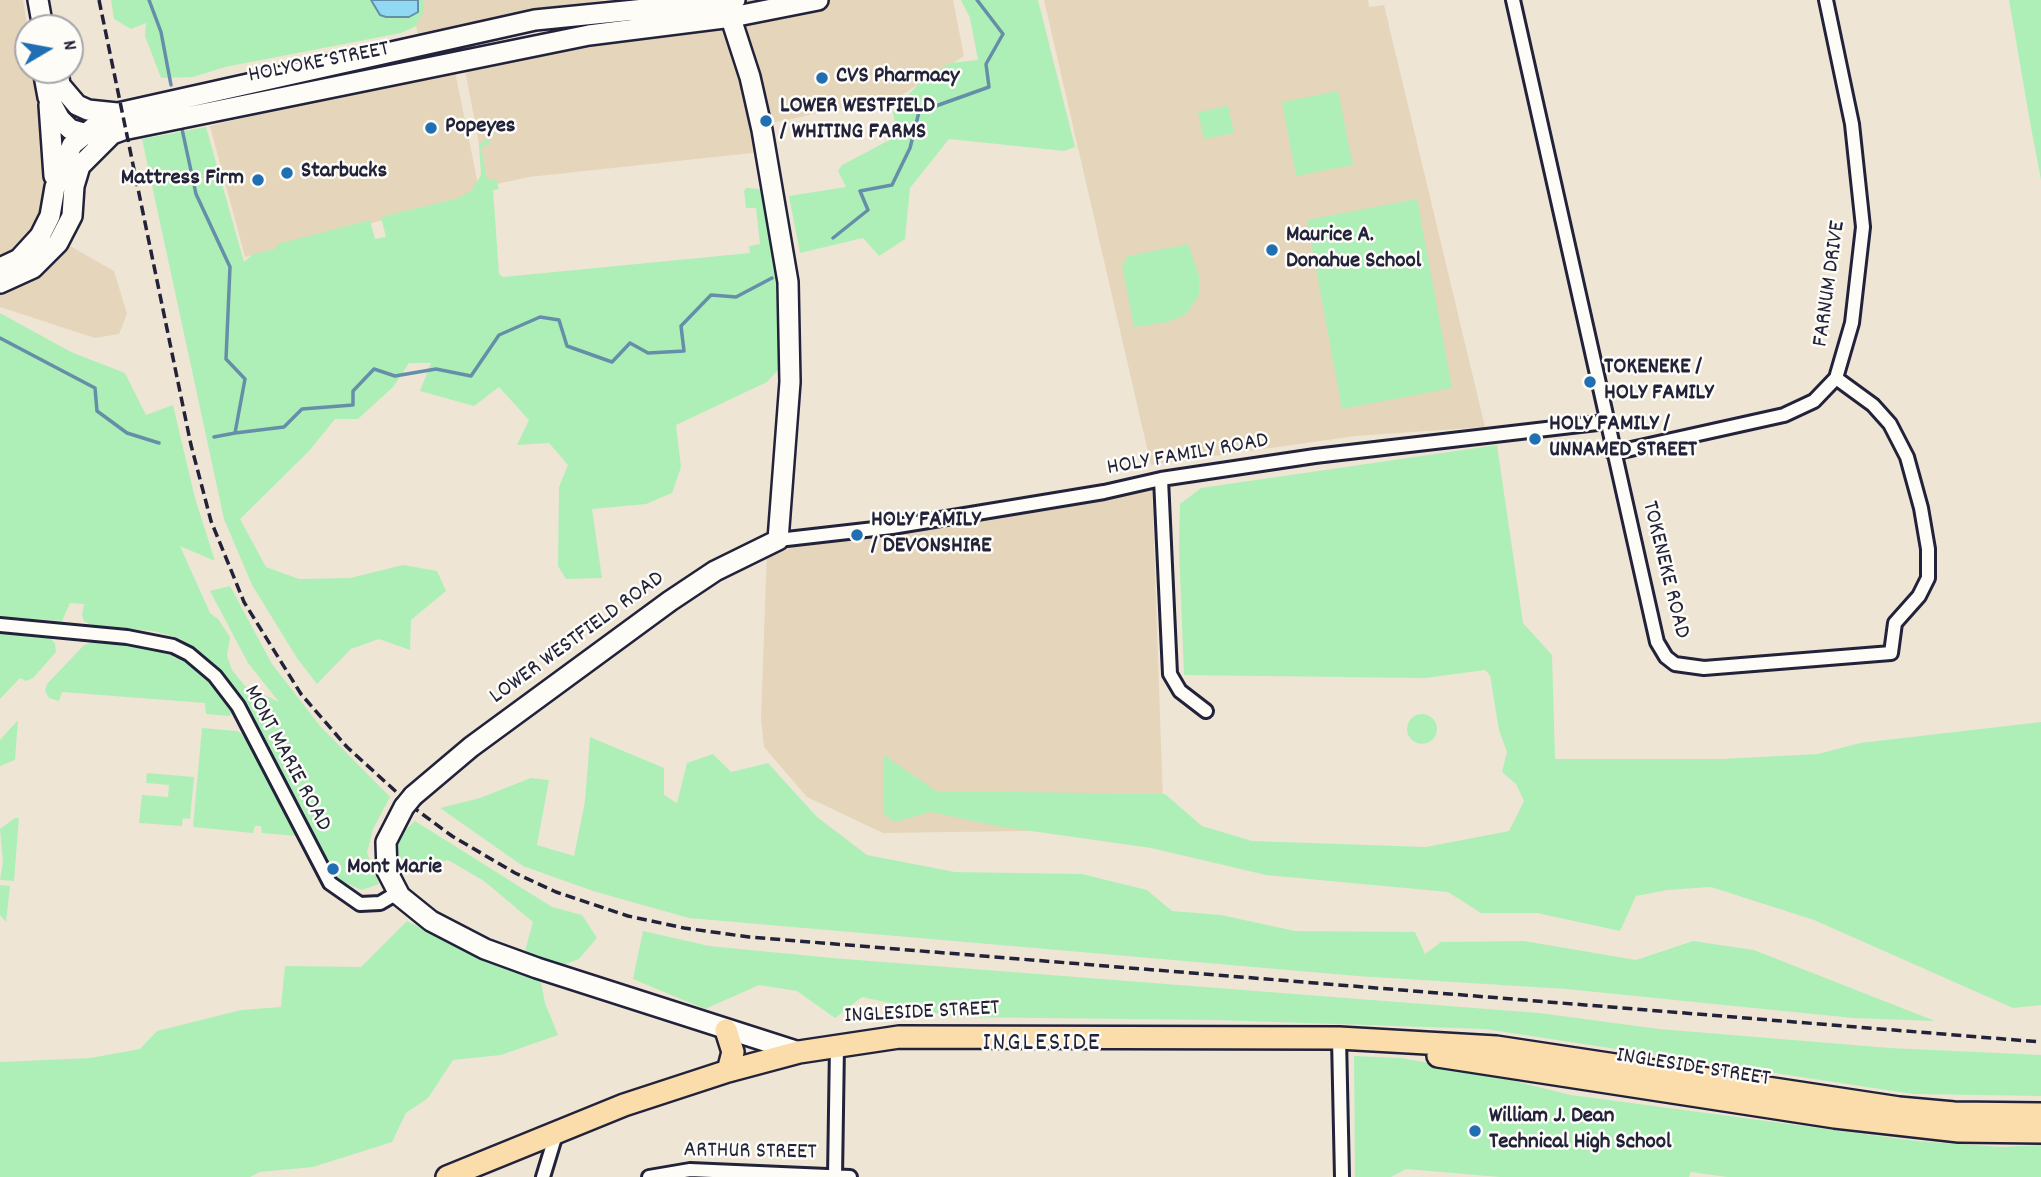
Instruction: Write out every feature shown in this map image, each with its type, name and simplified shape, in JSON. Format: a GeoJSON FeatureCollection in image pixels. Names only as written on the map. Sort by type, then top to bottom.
{"type":"FeatureCollection","features":[{"type":"Feature","properties":{"kind":"main road"},"geometry":{"type":"LineString","coordinates":[[726,1030],[733,1052],[728,1071]]}},
{"type":"Feature","properties":{"kind":"main road","name":"INGLESIDE STREET"},"geometry":{"type":"LineString","coordinates":[[447,1177],[557,1130],[728,1071],[799,1052],[899,1037],[996,1035],[1339,1038],[1496,1047],[1899,1108],[1954,1113],[2041,1114]]}},
{"type":"Feature","properties":{"kind":"main road","name":"INGLESIDE STREET"},"geometry":{"type":"LineString","coordinates":[[1339,1038],[1835,1117],[1959,1131],[2041,1132]]}},
{"type":"Feature","properties":{"kind":"street"},"geometry":{"type":"LineString","coordinates":[[611,11],[652,0]]}},
{"type":"Feature","properties":{"kind":"street"},"geometry":{"type":"LineString","coordinates":[[778,540],[790,382],[789,301],[780,225],[762,130],[730,5],[818,0]]}},
{"type":"Feature","properties":{"kind":"street","name":"TOKENEKE ROAD"},"geometry":{"type":"LineString","coordinates":[[1513,0],[1657,642],[1670,661],[1688,668],[1704,668],[1891,653],[1895,623],[1919,596],[1928,578],[1928,549],[1921,508],[1907,457],[1890,424],[1873,405],[1836,378]]}},
{"type":"Feature","properties":{"kind":"street","name":"FARNUM DRIVE"},"geometry":{"type":"LineString","coordinates":[[1613,453],[1784,415],[1814,401],[1836,378],[1852,323],[1863,218],[1852,124],[1826,0]]}},
{"type":"Feature","properties":{"kind":"street","name":"HOLYOKE STREET"},"geometry":{"type":"LineString","coordinates":[[0,268],[19,259],[40,236],[52,210],[55,187],[68,150],[85,134],[118,113],[535,20],[611,11],[730,5]]}},
{"type":"Feature","properties":{"kind":"street","name":"HOLYOKE STREET"},"geometry":{"type":"LineString","coordinates":[[0,283],[33,268],[58,243],[68,227],[77,174],[88,155],[105,140],[123,130],[730,5]]}},
{"type":"Feature","properties":{"kind":"street"},"geometry":{"type":"LineString","coordinates":[[55,84],[64,124],[105,140]]}},
{"type":"Feature","properties":{"kind":"street"},"geometry":{"type":"LineString","coordinates":[[55,84],[82,108],[118,113]]}},
{"type":"Feature","properties":{"kind":"street"},"geometry":{"type":"LineString","coordinates":[[55,84],[55,187]]}},
{"type":"Feature","properties":{"kind":"street"},"geometry":{"type":"LineString","coordinates":[[85,134],[88,155]]}},
{"type":"Feature","properties":{"kind":"street","name":"HOLY FAMILY ROAD"},"geometry":{"type":"LineString","coordinates":[[778,540],[952,518],[1161,479],[1354,451],[1606,422]]}},
{"type":"Feature","properties":{"kind":"street"},"geometry":{"type":"LineString","coordinates":[[1161,479],[1170,674],[1185,697],[1206,711]]}},
{"type":"Feature","properties":{"kind":"street","name":"LOWER WESTFIELD ROAD"},"geometry":{"type":"LineString","coordinates":[[397,893],[387,871],[384,853],[390,830],[409,802],[471,747],[670,601],[726,565],[778,540]]}},
{"type":"Feature","properties":{"kind":"street","name":"MONT MARIE ROAD"},"geometry":{"type":"LineString","coordinates":[[0,625],[127,637],[173,646],[190,654],[215,676],[239,706],[330,883],[360,904],[380,903],[397,893]]}},
{"type":"Feature","properties":{"kind":"street"},"geometry":{"type":"LineString","coordinates":[[397,893],[432,921],[485,949],[799,1052]]}},
{"type":"Feature","properties":{"kind":"street"},"geometry":{"type":"LineString","coordinates":[[1339,1038],[1342,1177]]}},
{"type":"Feature","properties":{"kind":"street"},"geometry":{"type":"LineString","coordinates":[[835,1177],[837,1045]]}},
{"type":"Feature","properties":{"kind":"street"},"geometry":{"type":"LineString","coordinates":[[542,1177],[557,1130]]}},
{"type":"Feature","properties":{"kind":"street","name":"ARTHUR STREET"},"geometry":{"type":"LineString","coordinates":[[649,1177],[690,1170],[850,1177]]}},
{"type":"Feature","properties":{"kind":"shaded area"},"geometry":{"type":"Polygon","coordinates":[[[0,0],[23,0],[25,14],[14,14],[14,84],[36,84],[70,246],[114,271],[127,314],[119,334],[95,338],[0,307],[0,0]]]}},
{"type":"Feature","properties":{"kind":"shaded area"},"geometry":{"type":"Polygon","coordinates":[[[411,0],[603,0],[418,35],[411,0]]]}},
{"type":"Feature","properties":{"kind":"shaded area"},"geometry":{"type":"Polygon","coordinates":[[[741,0],[953,0],[964,56],[900,96],[767,124],[741,0]]]}},
{"type":"Feature","properties":{"kind":"shaded area","name":"Maurice A. Donahue School"},"geometry":{"type":"Polygon","coordinates":[[[1044,0],[1368,0],[1369,7],[1384,5],[1485,427],[1355,436],[1151,465],[1044,0]]]}},
{"type":"Feature","properties":{"kind":"shaded area"},"geometry":{"type":"Polygon","coordinates":[[[727,27],[761,152],[529,177],[487,186],[465,70],[537,51],[727,27]]]}},
{"type":"Feature","properties":{"kind":"shaded area"},"geometry":{"type":"Polygon","coordinates":[[[454,67],[480,194],[245,257],[210,126],[454,67]]]}},
{"type":"Feature","properties":{"kind":"shaded area"},"geometry":{"type":"Polygon","coordinates":[[[1152,489],[1164,829],[883,833],[807,797],[764,747],[761,719],[767,550],[1152,489]]]}},
{"type":"Feature","properties":{"kind":"green space"},"geometry":{"type":"Polygon","coordinates":[[[111,0],[423,0],[424,10],[416,26],[401,33],[225,67],[193,77],[161,78],[145,36],[146,23],[131,29],[114,19],[111,0]]]}},
{"type":"Feature","properties":{"kind":"green space"},"geometry":{"type":"Polygon","coordinates":[[[961,0],[1038,0],[1075,147],[1064,151],[949,139],[910,188],[905,239],[879,256],[863,238],[800,253],[789,196],[846,187],[838,171],[842,165],[897,136],[893,112],[922,80],[950,63],[978,60],[970,18],[961,0]]]}},
{"type":"Feature","properties":{"kind":"green space"},"geometry":{"type":"Polygon","coordinates":[[[2009,0],[2041,0],[2041,180],[2030,122],[2009,0]]]}},
{"type":"Feature","properties":{"kind":"green space"},"geometry":{"type":"Polygon","coordinates":[[[1338,91],[1353,165],[1296,176],[1282,102],[1338,91]]]}},
{"type":"Feature","properties":{"kind":"green space"},"geometry":{"type":"Polygon","coordinates":[[[1228,106],[1234,133],[1204,139],[1198,112],[1228,106]]]}},
{"type":"Feature","properties":{"kind":"green space"},"geometry":{"type":"Polygon","coordinates":[[[206,127],[244,262],[253,254],[275,249],[278,244],[370,220],[375,239],[386,237],[381,217],[459,198],[472,190],[481,175],[479,145],[489,139],[490,144],[481,147],[487,180],[496,179],[499,189],[493,190],[499,274],[503,277],[750,253],[749,246],[760,244],[756,208],[746,208],[744,191],[746,188],[760,189],[767,198],[776,249],[782,314],[778,370],[767,382],[676,425],[681,467],[672,493],[646,504],[592,509],[602,578],[566,579],[558,566],[559,487],[568,465],[549,443],[517,445],[529,420],[499,387],[474,406],[420,391],[431,363],[409,363],[393,387],[358,419],[335,419],[309,451],[240,519],[266,567],[299,579],[350,578],[403,565],[437,571],[446,591],[411,620],[410,650],[379,639],[351,649],[317,684],[297,658],[252,585],[224,519],[142,139],[206,127]]]}},
{"type":"Feature","properties":{"kind":"green space"},"geometry":{"type":"Polygon","coordinates":[[[1417,199],[1452,388],[1342,409],[1307,220],[1417,199]]]}},
{"type":"Feature","properties":{"kind":"green space"},"geometry":{"type":"Polygon","coordinates":[[[1188,244],[1199,276],[1199,295],[1186,314],[1168,322],[1134,327],[1122,266],[1128,256],[1188,244]]]}},
{"type":"Feature","properties":{"kind":"green space"},"geometry":{"type":"Polygon","coordinates":[[[0,313],[71,352],[125,373],[146,415],[173,405],[195,498],[215,561],[180,546],[210,613],[218,619],[230,637],[227,656],[232,670],[245,686],[279,702],[248,663],[210,591],[230,586],[272,664],[320,726],[390,797],[373,829],[367,853],[379,884],[362,890],[336,879],[244,700],[202,653],[179,638],[153,631],[93,626],[84,621],[84,604],[70,603],[62,621],[0,617],[0,313]]]}},
{"type":"Feature","properties":{"kind":"green space"},"geometry":{"type":"Polygon","coordinates":[[[1497,445],[1523,623],[1552,655],[1555,759],[1721,759],[1818,754],[1860,743],[2041,722],[2041,1005],[2013,1008],[1814,920],[1711,887],[1667,890],[1636,896],[1620,931],[1537,913],[1481,913],[1448,892],[1266,875],[1151,848],[996,826],[931,812],[894,822],[884,814],[884,755],[936,791],[1165,794],[1202,826],[1252,841],[1426,847],[1509,831],[1524,801],[1516,784],[1502,772],[1507,752],[1499,730],[1490,675],[1485,670],[1425,678],[1184,675],[1179,548],[1180,504],[1201,488],[1497,445]]]}},
{"type":"Feature","properties":{"kind":"green space"},"geometry":{"type":"Polygon","coordinates":[[[0,632],[48,636],[55,643],[56,652],[33,678],[26,681],[20,678],[0,699],[0,632]]]}},
{"type":"Feature","properties":{"kind":"green space"},"geometry":{"type":"Polygon","coordinates":[[[98,640],[170,651],[174,658],[181,656],[216,688],[232,713],[229,716],[206,714],[205,703],[62,692],[59,701],[49,698],[45,691],[47,684],[84,645],[98,640]]]}},
{"type":"Feature","properties":{"kind":"green space"},"geometry":{"type":"Polygon","coordinates":[[[1422,714],[1433,718],[1437,729],[1433,740],[1422,744],[1411,740],[1407,729],[1411,718],[1422,714]]]}},
{"type":"Feature","properties":{"kind":"green space"},"geometry":{"type":"Polygon","coordinates":[[[18,720],[15,760],[0,766],[0,740],[18,720]]]}},
{"type":"Feature","properties":{"kind":"green space"},"geometry":{"type":"Polygon","coordinates":[[[202,728],[237,731],[249,738],[297,836],[262,833],[261,826],[255,826],[253,833],[193,827],[202,728]]]}},
{"type":"Feature","properties":{"kind":"green space"},"geometry":{"type":"Polygon","coordinates":[[[590,737],[664,768],[664,795],[677,803],[687,763],[713,754],[731,772],[768,763],[817,817],[867,855],[955,872],[1082,874],[1147,890],[1172,911],[1221,915],[1295,931],[1415,932],[1425,954],[1441,942],[1524,941],[1636,960],[1693,941],[1754,950],[1935,1021],[1853,1018],[1566,989],[1357,976],[689,918],[593,891],[523,866],[440,808],[480,798],[531,778],[549,780],[537,845],[574,856],[585,801],[590,737]]]}},
{"type":"Feature","properties":{"kind":"green space"},"geometry":{"type":"Polygon","coordinates":[[[147,773],[194,777],[190,819],[183,818],[182,826],[139,823],[142,795],[168,797],[169,785],[146,783],[147,773]]]}},
{"type":"Feature","properties":{"kind":"green space"},"geometry":{"type":"Polygon","coordinates":[[[19,818],[14,881],[0,880],[3,862],[0,829],[19,818]]]}},
{"type":"Feature","properties":{"kind":"green space"},"geometry":{"type":"Polygon","coordinates":[[[415,821],[552,907],[582,915],[597,938],[579,959],[561,966],[525,951],[533,922],[484,881],[448,860],[406,874],[396,848],[404,831],[415,821]]]}},
{"type":"Feature","properties":{"kind":"green space"},"geometry":{"type":"Polygon","coordinates":[[[0,885],[10,886],[6,922],[0,915],[0,885]]]}},
{"type":"Feature","properties":{"kind":"green space"},"geometry":{"type":"Polygon","coordinates":[[[407,921],[476,955],[541,982],[545,1003],[558,1035],[501,1055],[453,1060],[428,1098],[406,1113],[392,1142],[313,1167],[260,1172],[250,1177],[0,1177],[0,1062],[90,1058],[140,1049],[157,1031],[241,1010],[281,1007],[285,966],[361,967],[407,921]]]}},
{"type":"Feature","properties":{"kind":"green space"},"geometry":{"type":"Polygon","coordinates":[[[643,931],[709,946],[832,958],[1539,1013],[1659,1029],[1890,1048],[2041,1055],[2041,1096],[1913,1094],[1485,1029],[1216,1020],[953,1017],[862,997],[835,1018],[797,991],[759,985],[705,1009],[633,979],[643,931]]]}},
{"type":"Feature","properties":{"kind":"green space"},"geometry":{"type":"Polygon","coordinates":[[[1354,1056],[1401,1058],[1469,1070],[1571,1095],[1917,1141],[2001,1147],[2041,1145],[2041,1177],[1727,1177],[1691,1172],[1689,1177],[1500,1177],[1406,1169],[1391,1177],[1355,1177],[1354,1056]]]}},
{"type":"Feature","properties":{"kind":"water"},"geometry":{"type":"Polygon","coordinates":[[[371,0],[418,0],[418,12],[409,17],[386,17],[380,15],[371,0]]]}},
{"type":"Feature","properties":{"kind":"waterway"},"geometry":{"type":"LineString","coordinates":[[149,0],[161,32],[171,85]]}},
{"type":"Feature","properties":{"kind":"waterway"},"geometry":{"type":"LineString","coordinates":[[833,238],[868,210],[860,191],[892,185],[910,148],[919,112],[989,87],[986,64],[1003,34],[977,0]]}},
{"type":"Feature","properties":{"kind":"waterway"},"geometry":{"type":"LineString","coordinates":[[182,129],[196,194],[230,267],[226,359],[245,379],[235,433],[214,437]]}},
{"type":"Feature","properties":{"kind":"waterway"},"geometry":{"type":"LineString","coordinates":[[235,433],[284,427],[302,409],[353,405],[353,391],[374,369],[395,376],[436,369],[471,376],[499,335],[540,317],[559,320],[567,346],[612,362],[630,343],[648,353],[684,351],[681,326],[711,295],[736,297],[772,278]]}},
{"type":"Feature","properties":{"kind":"waterway"},"geometry":{"type":"LineString","coordinates":[[0,338],[95,388],[97,411],[127,433],[159,443]]}},
{"type":"Feature","properties":{"kind":"railway"},"geometry":{"type":"LineString","coordinates":[[99,0],[191,445],[211,521],[244,602],[301,694],[347,747],[414,808],[452,836],[515,873],[556,892],[628,916],[684,928],[749,937],[2041,1042]]}},
{"type":"Feature","properties":{"kind":"place","name":"CVS Pharmacy"},"geometry":{"type":"Point","coordinates":[822,78]}},
{"type":"Feature","properties":{"kind":"place","name":"LOWER WESTFIELD / WHITING FARMS"},"geometry":{"type":"Point","coordinates":[766,121]}},
{"type":"Feature","properties":{"kind":"place","name":"Popeyes"},"geometry":{"type":"Point","coordinates":[431,128]}},
{"type":"Feature","properties":{"kind":"place","name":"Starbucks"},"geometry":{"type":"Point","coordinates":[287,173]}},
{"type":"Feature","properties":{"kind":"place","name":"Mattress Firm"},"geometry":{"type":"Point","coordinates":[258,180]}},
{"type":"Feature","properties":{"kind":"place","name":"Maurice A. Donahue School"},"geometry":{"type":"Point","coordinates":[1272,250]}},
{"type":"Feature","properties":{"kind":"place","name":"TOKENEKE / HOLY FAMILY"},"geometry":{"type":"Point","coordinates":[1590,382]}},
{"type":"Feature","properties":{"kind":"place","name":"HOLY FAMILY / UNNAMED STREET"},"geometry":{"type":"Point","coordinates":[1535,439]}},
{"type":"Feature","properties":{"kind":"place","name":"HOLY FAMILY / DEVONSHIRE"},"geometry":{"type":"Point","coordinates":[857,535]}},
{"type":"Feature","properties":{"kind":"place","name":"Mont Marie"},"geometry":{"type":"Point","coordinates":[333,869]}},
{"type":"Feature","properties":{"kind":"place","name":"William J. Dean Technical High School"},"geometry":{"type":"Point","coordinates":[1475,1131]}},
{"type":"Feature","properties":{"kind":"district","name":"INGLESIDE"},"geometry":{"type":"Point","coordinates":[1042,1045]}}]}
